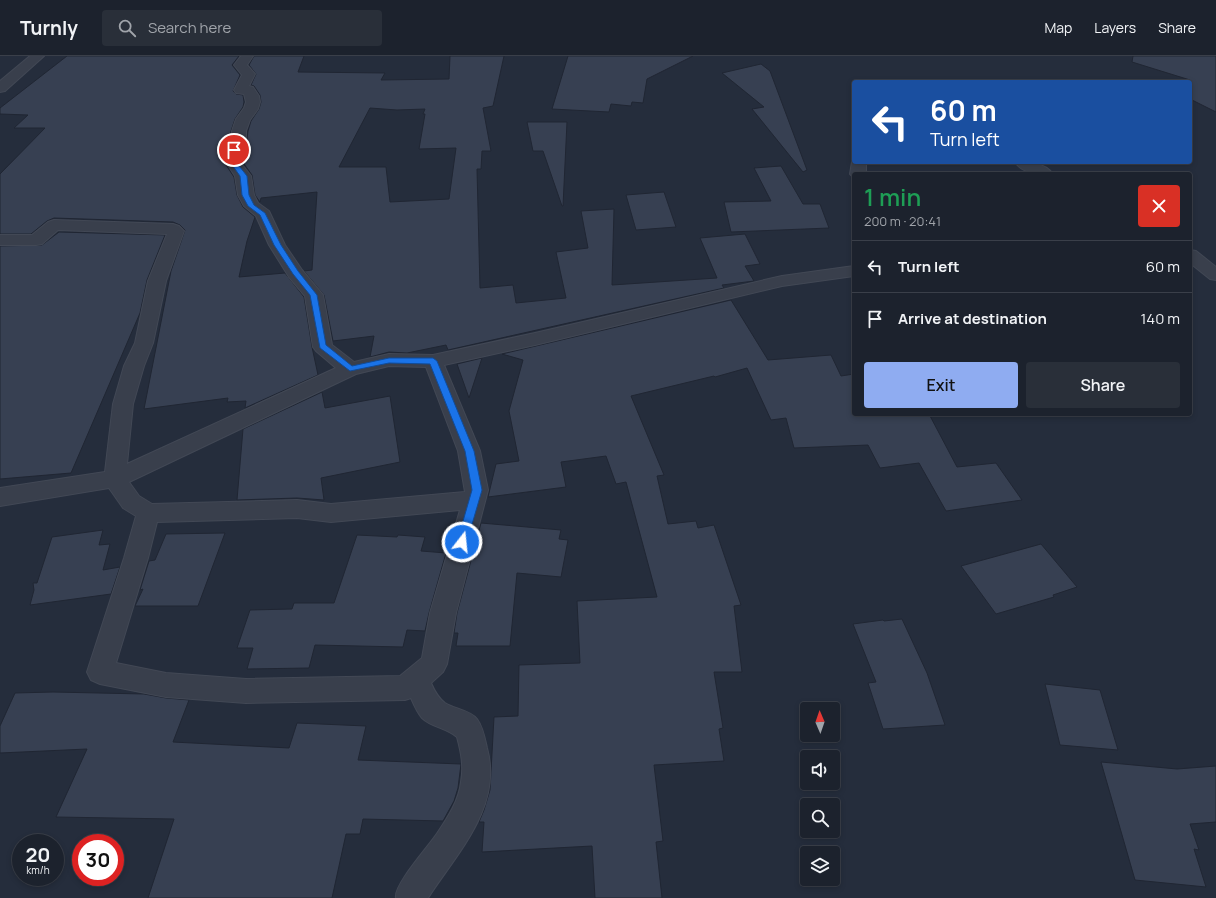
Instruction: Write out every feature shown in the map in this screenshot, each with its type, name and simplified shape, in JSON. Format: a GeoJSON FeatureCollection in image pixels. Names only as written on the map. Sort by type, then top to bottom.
{"type":"FeatureCollection","features":[{"type":"Feature","properties":{"kind":"street"},"geometry":{"type":"LineString","coordinates":[[0,88],[38,56]]}},
{"type":"Feature","properties":{"kind":"street"},"geometry":{"type":"LineString","coordinates":[[247,56],[240,65],[249,74],[240,90],[248,90],[252,96],[253,102],[251,109],[243,119],[239,131],[239,138],[234,150],[233,162],[243,176],[246,195],[252,206],[263,214],[277,245],[295,273],[314,295],[323,346],[350,369]]}},
{"type":"Feature","properties":{"kind":"street"},"geometry":{"type":"LineString","coordinates":[[1026,164],[1041,172]]}},
{"type":"Feature","properties":{"kind":"street"},"geometry":{"type":"LineString","coordinates":[[0,240],[36,240],[54,225],[173,229],[176,231],[157,281],[144,344],[134,366],[123,404],[116,479],[131,502],[148,513],[297,509],[331,513],[474,500]]}},
{"type":"Feature","properties":{"kind":"street"},"geometry":{"type":"LineString","coordinates":[[1192,257],[1216,275]]}},
{"type":"Feature","properties":{"kind":"street"},"geometry":{"type":"LineString","coordinates":[[0,498],[116,479],[350,369],[389,360],[433,361],[536,339],[782,281],[852,271]]}},
{"type":"Feature","properties":{"kind":"street"},"geometry":{"type":"LineString","coordinates":[[148,513],[136,558],[100,672],[166,685],[246,692],[405,688],[434,664],[442,613],[477,490],[469,451],[433,361]]}},
{"type":"Feature","properties":{"kind":"street"},"geometry":{"type":"LineString","coordinates":[[412,898],[411,894],[454,833],[472,802],[478,773],[476,751],[467,728],[450,717],[432,709],[416,679]]}},
{"type":"Feature","properties":{"kind":"building"},"geometry":{"type":"Polygon","coordinates":[[[67,56],[239,56],[232,65],[240,75],[233,91],[236,94],[243,95],[244,102],[243,107],[235,119],[230,138],[225,148],[224,162],[234,177],[237,195],[243,207],[255,217],[247,241],[239,277],[285,273],[304,297],[318,375],[245,408],[246,401],[227,402],[228,398],[144,409],[171,271],[185,230],[180,225],[173,222],[54,218],[47,221],[31,234],[0,234],[0,174],[45,128],[14,128],[28,115],[0,114],[0,108],[67,56]]]}},
{"type":"Feature","properties":{"kind":"building"},"geometry":{"type":"Polygon","coordinates":[[[254,56],[304,56],[298,72],[385,73],[381,80],[449,79],[450,56],[504,56],[493,106],[483,108],[491,151],[482,151],[481,169],[477,169],[480,288],[513,285],[516,303],[566,298],[556,252],[588,248],[581,211],[614,209],[612,285],[717,278],[700,238],[745,234],[760,264],[745,266],[754,281],[722,285],[724,288],[448,350],[446,345],[407,353],[389,352],[370,357],[374,336],[333,341],[324,295],[304,271],[312,270],[317,192],[261,198],[260,202],[255,195],[252,175],[242,161],[242,149],[247,139],[251,121],[259,109],[261,102],[260,95],[254,86],[251,85],[256,74],[249,65],[254,56]],[[370,108],[339,167],[386,167],[390,202],[449,199],[456,148],[419,149],[425,114],[423,114],[425,109],[397,110],[370,108]]]}},
{"type":"Feature","properties":{"kind":"building"},"geometry":{"type":"Polygon","coordinates":[[[568,56],[693,56],[647,79],[643,103],[632,102],[631,106],[611,104],[609,112],[552,109],[568,56]]]}},
{"type":"Feature","properties":{"kind":"building"},"geometry":{"type":"Polygon","coordinates":[[[1133,56],[1216,56],[1216,112],[1192,100],[1192,80],[1132,62],[1133,56]]]}},
{"type":"Feature","properties":{"kind":"building"},"geometry":{"type":"Polygon","coordinates":[[[761,64],[770,71],[807,170],[803,172],[752,109],[764,107],[722,73],[761,64]]]}},
{"type":"Feature","properties":{"kind":"building"},"geometry":{"type":"Polygon","coordinates":[[[527,122],[567,122],[563,206],[543,151],[533,151],[527,122]]]}},
{"type":"Feature","properties":{"kind":"building"},"geometry":{"type":"Polygon","coordinates":[[[781,166],[803,204],[820,204],[829,228],[731,232],[724,202],[771,201],[754,168],[781,166]]]}},
{"type":"Feature","properties":{"kind":"building"},"geometry":{"type":"Polygon","coordinates":[[[664,192],[676,227],[636,230],[626,195],[664,192]]]}},
{"type":"Feature","properties":{"kind":"building"},"geometry":{"type":"Polygon","coordinates":[[[59,232],[165,235],[147,280],[140,313],[71,473],[0,479],[0,246],[42,245],[59,232]]]}},
{"type":"Feature","properties":{"kind":"building"},"geometry":{"type":"Polygon","coordinates":[[[731,300],[768,360],[831,355],[841,376],[852,374],[852,416],[930,416],[957,467],[996,463],[1022,500],[946,511],[919,463],[880,468],[868,445],[794,448],[786,418],[771,420],[747,368],[715,377],[631,396],[664,475],[657,476],[668,524],[696,521],[698,528],[714,525],[741,605],[734,606],[742,672],[714,672],[723,728],[719,729],[724,761],[654,765],[663,841],[656,842],[662,898],[595,898],[592,846],[482,852],[484,822],[479,822],[490,790],[494,717],[518,716],[519,665],[580,663],[577,601],[657,597],[626,482],[616,484],[606,456],[561,462],[566,487],[488,497],[496,464],[519,461],[509,411],[523,360],[502,354],[731,300]]]}},
{"type":"Feature","properties":{"kind":"building"},"geometry":{"type":"Polygon","coordinates":[[[482,358],[469,398],[457,364],[482,358]]]}},
{"type":"Feature","properties":{"kind":"building"},"geometry":{"type":"Polygon","coordinates":[[[322,392],[325,408],[390,396],[400,462],[321,478],[324,500],[297,498],[237,500],[243,429],[322,392]]]}},
{"type":"Feature","properties":{"kind":"building"},"geometry":{"type":"Polygon","coordinates":[[[481,523],[561,530],[559,539],[568,540],[561,577],[517,573],[510,646],[456,646],[458,633],[454,633],[457,613],[481,523]]]}},
{"type":"Feature","properties":{"kind":"building"},"geometry":{"type":"Polygon","coordinates":[[[103,530],[99,545],[110,544],[103,570],[120,567],[111,594],[30,605],[34,590],[33,583],[37,583],[52,537],[103,530]]]}},
{"type":"Feature","properties":{"kind":"building"},"geometry":{"type":"Polygon","coordinates":[[[225,533],[198,606],[135,606],[143,589],[140,590],[149,561],[155,560],[166,534],[225,533]]]}},
{"type":"Feature","properties":{"kind":"building"},"geometry":{"type":"Polygon","coordinates":[[[357,535],[397,537],[398,535],[425,537],[421,551],[446,553],[425,631],[407,630],[403,647],[315,645],[309,668],[247,669],[253,648],[237,648],[250,610],[292,609],[294,603],[334,603],[357,535]]]}},
{"type":"Feature","properties":{"kind":"building"},"geometry":{"type":"Polygon","coordinates":[[[1041,544],[1077,587],[1053,595],[1054,597],[996,614],[961,566],[1041,544]]]}},
{"type":"Feature","properties":{"kind":"building"},"geometry":{"type":"Polygon","coordinates":[[[902,619],[927,673],[945,725],[883,729],[868,683],[876,682],[853,624],[902,619]]]}},
{"type":"Feature","properties":{"kind":"building"},"geometry":{"type":"Polygon","coordinates":[[[1045,684],[1100,690],[1118,750],[1060,745],[1045,684]]]}},
{"type":"Feature","properties":{"kind":"building"},"geometry":{"type":"Polygon","coordinates":[[[53,692],[144,694],[189,700],[173,742],[289,748],[297,723],[366,726],[358,760],[461,764],[458,788],[454,801],[443,821],[363,819],[360,834],[346,834],[332,898],[148,898],[174,819],[56,817],[87,749],[0,753],[0,726],[15,693],[53,692]]]}},
{"type":"Feature","properties":{"kind":"building"},"geometry":{"type":"Polygon","coordinates":[[[1101,762],[1177,769],[1216,766],[1216,822],[1190,824],[1199,850],[1194,849],[1206,887],[1135,880],[1101,762]]]}},
{"type":"Feature","properties":{"kind":"route"},"geometry":{"type":"LineString","coordinates":[[234,150],[233,162],[239,168],[243,176],[246,195],[252,206],[263,214],[277,245],[295,273],[314,295],[323,346],[350,369],[389,360],[433,361],[469,451],[477,490],[462,542]]}}]}
